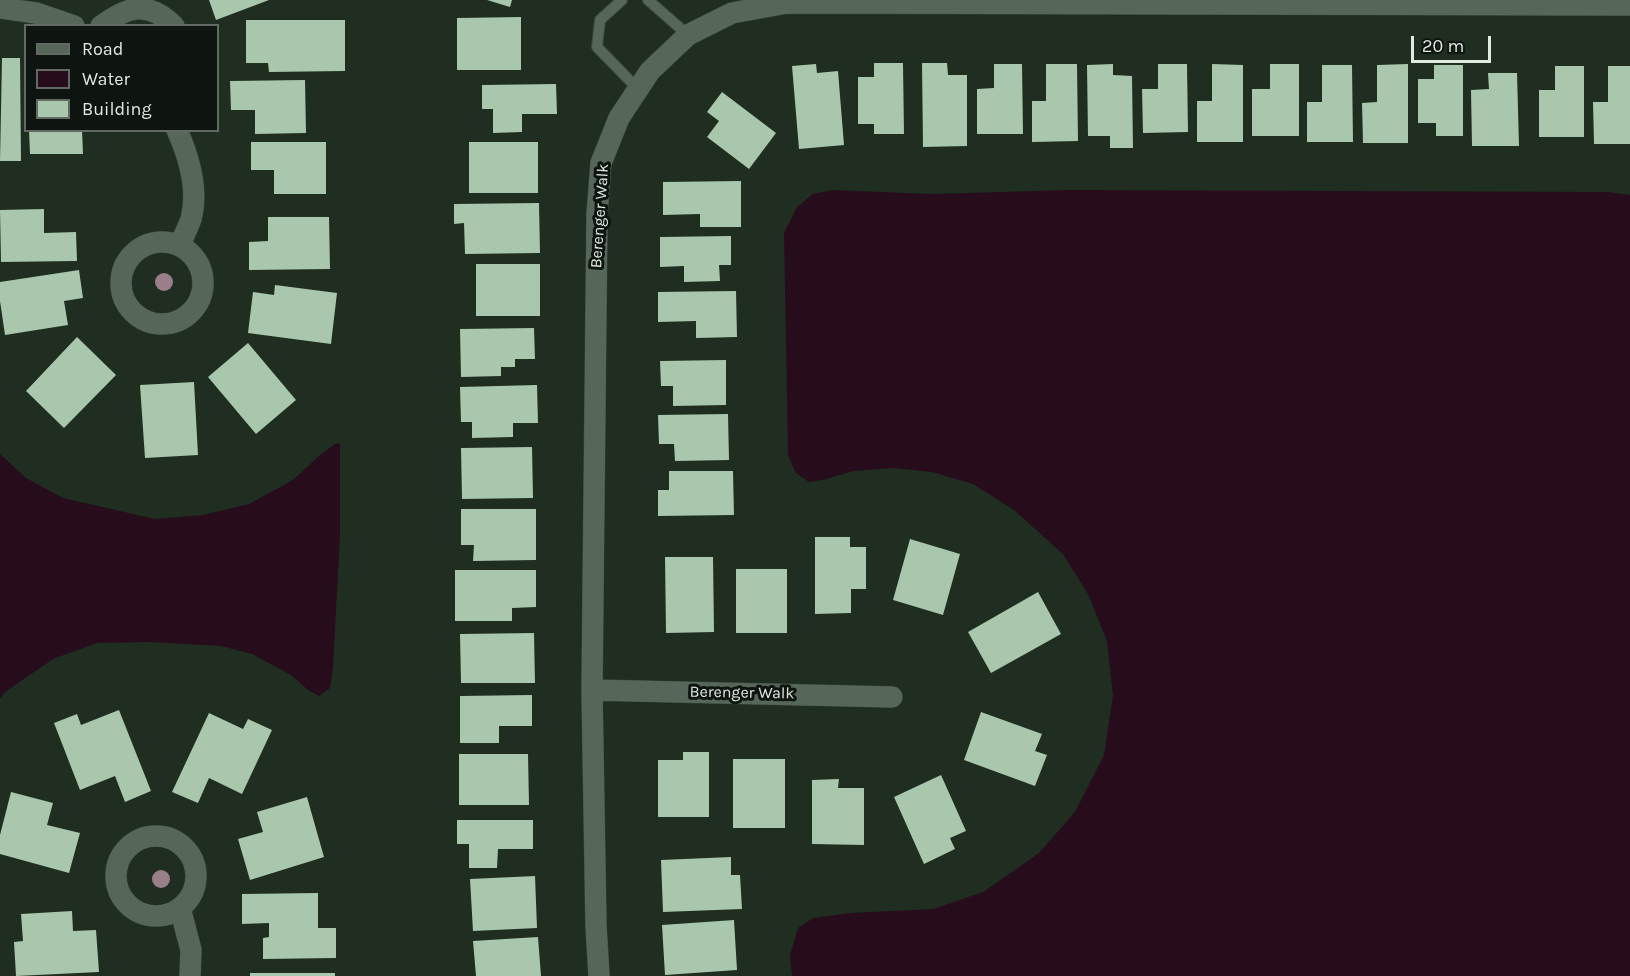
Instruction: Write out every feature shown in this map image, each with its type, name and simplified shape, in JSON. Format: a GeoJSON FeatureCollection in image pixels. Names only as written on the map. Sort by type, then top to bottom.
{"type":"FeatureCollection","features":[{"type":"Feature","properties":{"kind":"street","name":"Berenger Walk"},"geometry":{"type":"LineString","coordinates":[[599,976],[592,690],[597,214],[601,163],[619,118],[650,71],[688,35],[732,13],[787,3],[1630,5]]}},
{"type":"Feature","properties":{"kind":"street"},"geometry":{"type":"LineString","coordinates":[[0,8],[36,13],[68,24]]}},
{"type":"Feature","properties":{"kind":"street"},"geometry":{"type":"LineString","coordinates":[[104,24],[117,14],[132,8],[148,8],[163,14],[172,24]]}},
{"type":"Feature","properties":{"kind":"street"},"geometry":{"type":"LineString","coordinates":[[178,132],[187,153],[194,185],[191,217],[180,245]]}},
{"type":"Feature","properties":{"kind":"street","name":"Berenger Walk"},"geometry":{"type":"LineString","coordinates":[[592,690],[892,697]]}},
{"type":"Feature","properties":{"kind":"street"},"geometry":{"type":"LineString","coordinates":[[180,908],[191,950],[190,976]]}},
{"type":"Feature","properties":{"kind":"lane"},"geometry":{"type":"LineString","coordinates":[[622,0],[600,20],[597,47],[638,89]]}},
{"type":"Feature","properties":{"kind":"lane"},"geometry":{"type":"LineString","coordinates":[[648,0],[688,35]]}},
{"type":"Feature","properties":{"kind":"water"},"geometry":{"type":"Polygon","coordinates":[[[833,190],[932,194],[1070,190],[1608,192],[1630,195],[1630,976],[792,976],[790,955],[798,928],[813,918],[851,913],[933,909],[983,892],[1039,853],[1075,812],[1104,755],[1113,695],[1107,641],[1088,594],[1063,554],[1014,510],[973,484],[932,472],[892,468],[853,471],[809,482],[796,473],[788,456],[784,233],[797,207],[813,194],[833,190]]]}},
{"type":"Feature","properties":{"kind":"water"},"geometry":{"type":"Polygon","coordinates":[[[340,443],[340,535],[330,688],[319,696],[308,690],[291,675],[252,654],[221,646],[150,642],[97,643],[53,659],[5,692],[0,699],[0,454],[26,478],[63,498],[155,519],[203,515],[249,504],[293,480],[320,455],[340,443]]]}},
{"type":"Feature","properties":{"kind":"building"},"geometry":{"type":"Polygon","coordinates":[[[209,0],[269,0],[216,20],[209,0]]]}},
{"type":"Feature","properties":{"kind":"building"},"geometry":{"type":"Polygon","coordinates":[[[487,0],[512,0],[510,7],[487,0]]]}},
{"type":"Feature","properties":{"kind":"building"},"geometry":{"type":"Polygon","coordinates":[[[521,17],[521,70],[457,70],[457,18],[521,17]]]}},
{"type":"Feature","properties":{"kind":"building"},"geometry":{"type":"Polygon","coordinates":[[[246,20],[345,20],[345,71],[269,72],[268,63],[246,63],[246,20]]]}},
{"type":"Feature","properties":{"kind":"building"},"geometry":{"type":"Polygon","coordinates":[[[2,58],[20,58],[21,161],[0,161],[2,58]]]}},
{"type":"Feature","properties":{"kind":"building"},"geometry":{"type":"Polygon","coordinates":[[[874,63],[903,63],[904,134],[874,134],[874,124],[858,124],[858,77],[874,77],[874,63]]]}},
{"type":"Feature","properties":{"kind":"building"},"geometry":{"type":"Polygon","coordinates":[[[922,63],[947,63],[948,75],[967,75],[967,146],[923,147],[922,63]]]}},
{"type":"Feature","properties":{"kind":"building"},"geometry":{"type":"Polygon","coordinates":[[[816,64],[817,73],[838,71],[844,145],[799,149],[792,66],[816,64]]]}},
{"type":"Feature","properties":{"kind":"building"},"geometry":{"type":"Polygon","coordinates":[[[994,64],[1022,64],[1023,134],[977,134],[977,89],[994,88],[994,64]]]}},
{"type":"Feature","properties":{"kind":"building"},"geometry":{"type":"Polygon","coordinates":[[[1046,64],[1077,64],[1078,141],[1032,142],[1032,101],[1046,101],[1046,64]]]}},
{"type":"Feature","properties":{"kind":"building"},"geometry":{"type":"Polygon","coordinates":[[[1113,64],[1113,75],[1132,76],[1133,148],[1110,148],[1110,136],[1088,136],[1087,65],[1113,64]]]}},
{"type":"Feature","properties":{"kind":"building"},"geometry":{"type":"Polygon","coordinates":[[[1158,64],[1187,64],[1188,132],[1143,133],[1142,89],[1158,89],[1158,64]]]}},
{"type":"Feature","properties":{"kind":"building"},"geometry":{"type":"Polygon","coordinates":[[[1212,64],[1243,65],[1243,142],[1197,142],[1197,101],[1212,101],[1212,64]]]}},
{"type":"Feature","properties":{"kind":"building"},"geometry":{"type":"Polygon","coordinates":[[[1270,64],[1299,64],[1299,136],[1252,136],[1252,89],[1270,89],[1270,64]]]}},
{"type":"Feature","properties":{"kind":"building"},"geometry":{"type":"Polygon","coordinates":[[[1408,64],[1408,143],[1363,143],[1362,103],[1377,102],[1377,65],[1408,64]]]}},
{"type":"Feature","properties":{"kind":"building"},"geometry":{"type":"Polygon","coordinates":[[[1322,65],[1352,65],[1353,142],[1307,142],[1307,102],[1322,102],[1322,65]]]}},
{"type":"Feature","properties":{"kind":"building"},"geometry":{"type":"Polygon","coordinates":[[[1434,65],[1463,65],[1463,136],[1436,136],[1436,123],[1418,123],[1418,79],[1434,79],[1434,65]]]}},
{"type":"Feature","properties":{"kind":"building"},"geometry":{"type":"Polygon","coordinates":[[[1555,66],[1584,66],[1584,137],[1539,137],[1539,90],[1555,90],[1555,66]]]}},
{"type":"Feature","properties":{"kind":"building"},"geometry":{"type":"Polygon","coordinates":[[[1608,66],[1630,66],[1630,144],[1594,144],[1593,102],[1608,102],[1608,66]]]}},
{"type":"Feature","properties":{"kind":"building"},"geometry":{"type":"Polygon","coordinates":[[[1488,73],[1517,73],[1519,146],[1472,146],[1471,90],[1489,89],[1488,73]]]}},
{"type":"Feature","properties":{"kind":"building"},"geometry":{"type":"Polygon","coordinates":[[[305,80],[306,133],[255,134],[255,110],[231,110],[230,81],[305,80]]]}},
{"type":"Feature","properties":{"kind":"building"},"geometry":{"type":"Polygon","coordinates":[[[556,84],[557,114],[522,114],[522,132],[493,133],[493,109],[482,109],[482,85],[556,84]]]}},
{"type":"Feature","properties":{"kind":"building"},"geometry":{"type":"Polygon","coordinates":[[[722,92],[776,133],[749,169],[707,137],[719,121],[707,112],[722,92]]]}},
{"type":"Feature","properties":{"kind":"building"},"geometry":{"type":"Polygon","coordinates":[[[29,132],[82,132],[83,154],[30,154],[29,132]]]}},
{"type":"Feature","properties":{"kind":"building"},"geometry":{"type":"Polygon","coordinates":[[[251,142],[326,142],[326,194],[274,194],[274,170],[251,170],[251,142]]]}},
{"type":"Feature","properties":{"kind":"building"},"geometry":{"type":"Polygon","coordinates":[[[469,142],[538,142],[538,193],[469,193],[469,142]]]}},
{"type":"Feature","properties":{"kind":"building"},"geometry":{"type":"Polygon","coordinates":[[[741,181],[741,227],[700,227],[700,214],[663,215],[663,182],[741,181]]]}},
{"type":"Feature","properties":{"kind":"building"},"geometry":{"type":"Polygon","coordinates":[[[539,203],[540,253],[465,254],[464,223],[454,224],[454,204],[539,203]]]}},
{"type":"Feature","properties":{"kind":"building"},"geometry":{"type":"Polygon","coordinates":[[[44,209],[44,233],[76,232],[77,261],[1,262],[0,210],[44,209]]]}},
{"type":"Feature","properties":{"kind":"building"},"geometry":{"type":"Polygon","coordinates":[[[268,217],[329,217],[330,269],[249,270],[249,242],[268,241],[268,217]]]}},
{"type":"Feature","properties":{"kind":"building"},"geometry":{"type":"Polygon","coordinates":[[[731,236],[731,265],[719,265],[720,281],[684,282],[684,266],[660,267],[660,237],[731,236]]]}},
{"type":"Feature","properties":{"kind":"building"},"geometry":{"type":"Polygon","coordinates":[[[476,264],[540,264],[540,316],[476,316],[476,264]]]}},
{"type":"Feature","properties":{"kind":"building"},"geometry":{"type":"Polygon","coordinates":[[[79,270],[83,298],[64,301],[68,325],[5,335],[0,282],[79,270]]]}},
{"type":"Feature","properties":{"kind":"building"},"geometry":{"type":"Polygon","coordinates":[[[275,285],[337,293],[331,344],[248,333],[253,292],[274,295],[275,285]]]}},
{"type":"Feature","properties":{"kind":"building"},"geometry":{"type":"Polygon","coordinates":[[[736,291],[737,337],[696,338],[696,321],[658,322],[658,292],[736,291]]]}},
{"type":"Feature","properties":{"kind":"building"},"geometry":{"type":"Polygon","coordinates":[[[534,328],[535,359],[515,359],[515,367],[501,367],[501,376],[461,377],[460,329],[534,328]]]}},
{"type":"Feature","properties":{"kind":"building"},"geometry":{"type":"Polygon","coordinates":[[[77,337],[116,375],[64,428],[26,391],[77,337]]]}},
{"type":"Feature","properties":{"kind":"building"},"geometry":{"type":"Polygon","coordinates":[[[248,343],[296,400],[256,434],[208,377],[248,343]]]}},
{"type":"Feature","properties":{"kind":"building"},"geometry":{"type":"Polygon","coordinates":[[[726,360],[726,405],[673,406],[673,386],[661,386],[660,361],[726,360]]]}},
{"type":"Feature","properties":{"kind":"building"},"geometry":{"type":"Polygon","coordinates":[[[194,382],[198,455],[145,458],[140,385],[194,382]]]}},
{"type":"Feature","properties":{"kind":"building"},"geometry":{"type":"Polygon","coordinates":[[[537,385],[538,423],[513,423],[513,437],[472,438],[472,422],[461,422],[460,387],[537,385]]]}},
{"type":"Feature","properties":{"kind":"building"},"geometry":{"type":"Polygon","coordinates":[[[728,414],[729,460],[675,461],[674,444],[659,444],[658,415],[728,414]]]}},
{"type":"Feature","properties":{"kind":"building"},"geometry":{"type":"Polygon","coordinates":[[[532,447],[533,498],[462,499],[461,448],[532,447]]]}},
{"type":"Feature","properties":{"kind":"building"},"geometry":{"type":"Polygon","coordinates":[[[669,471],[733,471],[734,515],[658,516],[658,490],[669,490],[669,471]]]}},
{"type":"Feature","properties":{"kind":"building"},"geometry":{"type":"Polygon","coordinates":[[[461,509],[536,509],[536,560],[473,561],[474,545],[461,545],[461,509]]]}},
{"type":"Feature","properties":{"kind":"building"},"geometry":{"type":"Polygon","coordinates":[[[815,537],[850,537],[850,547],[866,547],[866,589],[851,589],[851,613],[815,614],[815,537]]]}},
{"type":"Feature","properties":{"kind":"building"},"geometry":{"type":"Polygon","coordinates":[[[910,539],[960,554],[943,615],[893,600],[910,539]]]}},
{"type":"Feature","properties":{"kind":"building"},"geometry":{"type":"Polygon","coordinates":[[[665,557],[713,557],[714,632],[666,633],[665,557]]]}},
{"type":"Feature","properties":{"kind":"building"},"geometry":{"type":"Polygon","coordinates":[[[736,569],[787,569],[787,633],[736,633],[736,569]]]}},
{"type":"Feature","properties":{"kind":"building"},"geometry":{"type":"Polygon","coordinates":[[[455,570],[536,570],[536,607],[512,608],[512,621],[455,621],[455,570]]]}},
{"type":"Feature","properties":{"kind":"building"},"geometry":{"type":"Polygon","coordinates":[[[1038,592],[1061,634],[991,673],[968,632],[1038,592]]]}},
{"type":"Feature","properties":{"kind":"building"},"geometry":{"type":"Polygon","coordinates":[[[534,633],[535,683],[461,683],[460,634],[534,633]]]}},
{"type":"Feature","properties":{"kind":"building"},"geometry":{"type":"Polygon","coordinates":[[[532,695],[532,726],[499,726],[499,743],[460,743],[460,696],[532,695]]]}},
{"type":"Feature","properties":{"kind":"building"},"geometry":{"type":"Polygon","coordinates":[[[119,710],[151,791],[125,802],[115,776],[80,790],[54,723],[77,714],[81,725],[119,710]]]}},
{"type":"Feature","properties":{"kind":"building"},"geometry":{"type":"Polygon","coordinates":[[[981,712],[1042,734],[1035,751],[1047,755],[1035,786],[964,760],[981,712]]]}},
{"type":"Feature","properties":{"kind":"building"},"geometry":{"type":"Polygon","coordinates":[[[209,713],[243,729],[248,719],[272,730],[242,794],[209,778],[198,803],[172,792],[209,713]]]}},
{"type":"Feature","properties":{"kind":"building"},"geometry":{"type":"Polygon","coordinates":[[[683,752],[709,752],[709,817],[658,817],[658,760],[683,760],[683,752]]]}},
{"type":"Feature","properties":{"kind":"building"},"geometry":{"type":"Polygon","coordinates":[[[459,754],[528,754],[529,805],[459,805],[459,754]]]}},
{"type":"Feature","properties":{"kind":"building"},"geometry":{"type":"Polygon","coordinates":[[[733,759],[785,759],[785,828],[733,828],[733,759]]]}},
{"type":"Feature","properties":{"kind":"building"},"geometry":{"type":"Polygon","coordinates":[[[941,775],[966,831],[950,838],[955,849],[924,864],[894,797],[941,775]]]}},
{"type":"Feature","properties":{"kind":"building"},"geometry":{"type":"Polygon","coordinates":[[[839,779],[838,788],[864,788],[864,845],[812,844],[812,780],[839,779]]]}},
{"type":"Feature","properties":{"kind":"building"},"geometry":{"type":"Polygon","coordinates":[[[11,792],[53,803],[47,825],[80,833],[69,873],[0,854],[0,835],[11,792]]]}},
{"type":"Feature","properties":{"kind":"building"},"geometry":{"type":"Polygon","coordinates":[[[307,797],[324,857],[250,880],[238,839],[263,832],[257,812],[307,797]]]}},
{"type":"Feature","properties":{"kind":"building"},"geometry":{"type":"Polygon","coordinates":[[[457,820],[533,820],[533,849],[498,849],[497,868],[469,868],[469,844],[457,844],[457,820]]]}},
{"type":"Feature","properties":{"kind":"building"},"geometry":{"type":"Polygon","coordinates":[[[731,857],[731,875],[740,875],[742,909],[663,912],[661,860],[731,857]]]}},
{"type":"Feature","properties":{"kind":"building"},"geometry":{"type":"Polygon","coordinates":[[[535,876],[537,928],[473,931],[470,879],[535,876]]]}},
{"type":"Feature","properties":{"kind":"building"},"geometry":{"type":"Polygon","coordinates":[[[318,893],[318,928],[336,928],[336,958],[263,959],[263,938],[269,937],[269,923],[242,924],[242,894],[318,893]]]}},
{"type":"Feature","properties":{"kind":"building"},"geometry":{"type":"Polygon","coordinates":[[[72,911],[73,931],[96,930],[99,972],[16,976],[14,942],[23,941],[21,914],[72,911]]]}},
{"type":"Feature","properties":{"kind":"building"},"geometry":{"type":"Polygon","coordinates":[[[734,920],[737,970],[665,975],[662,925],[734,920]]]}},
{"type":"Feature","properties":{"kind":"building"},"geometry":{"type":"Polygon","coordinates":[[[538,937],[541,976],[476,976],[473,941],[538,937]]]}},
{"type":"Feature","properties":{"kind":"building"},"geometry":{"type":"Polygon","coordinates":[[[250,973],[335,973],[335,976],[250,976],[250,973]]]}}]}
